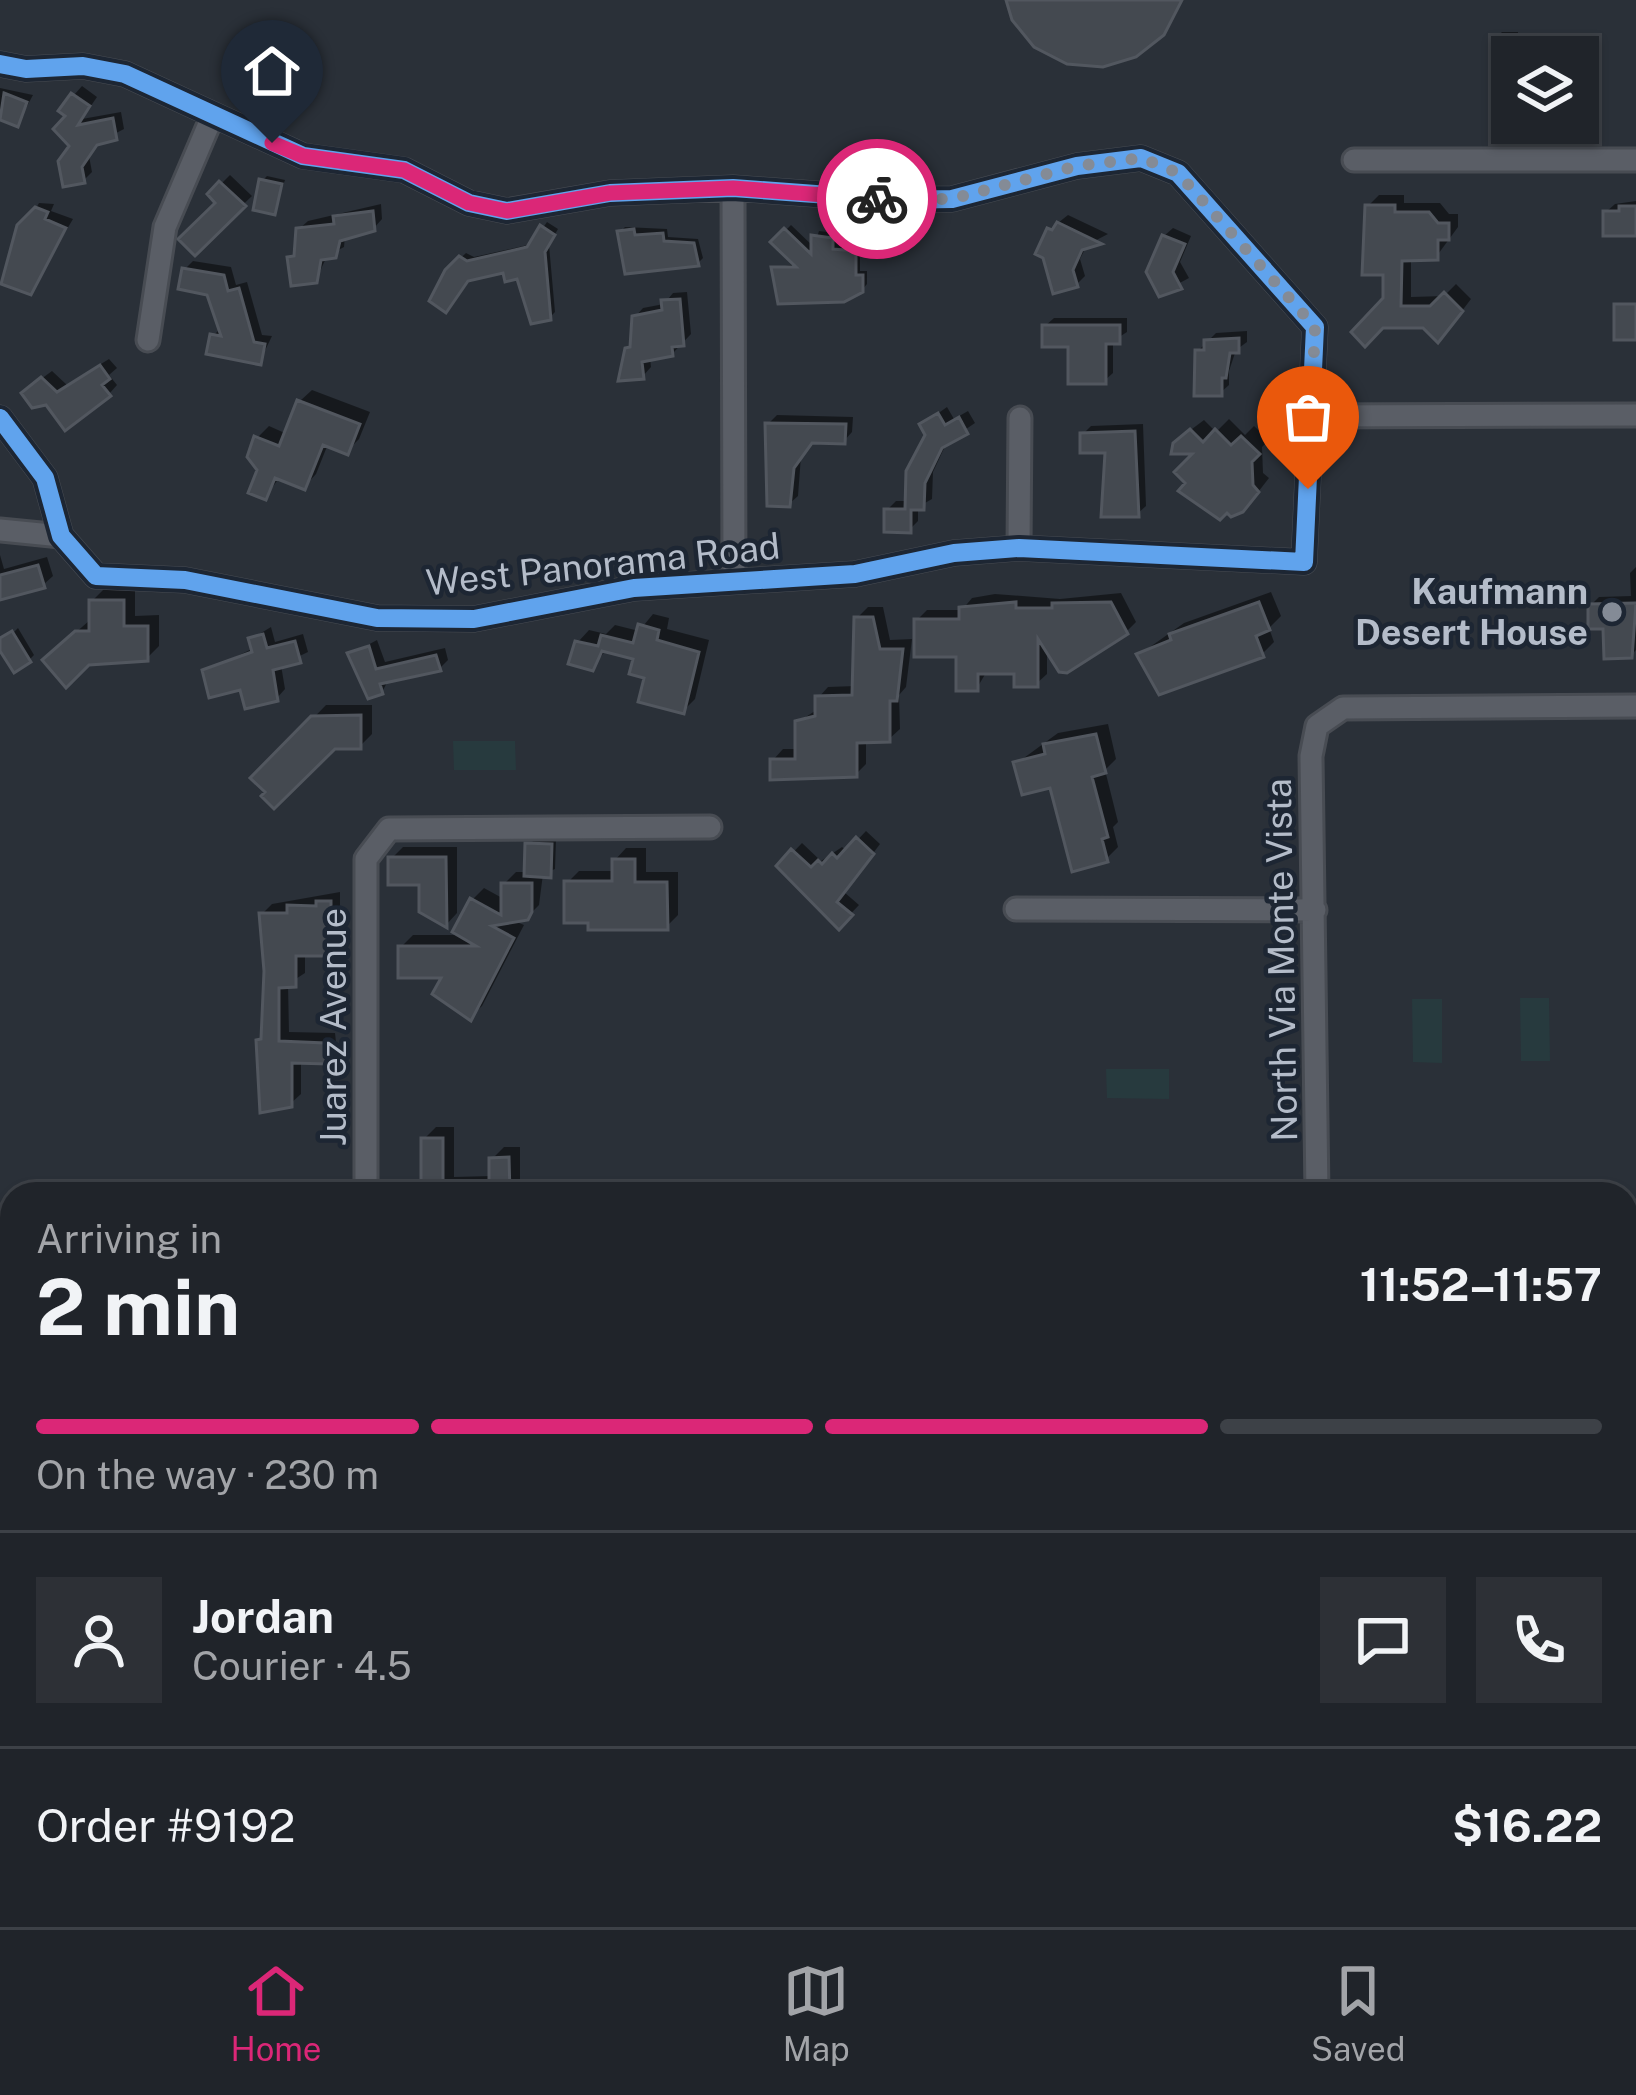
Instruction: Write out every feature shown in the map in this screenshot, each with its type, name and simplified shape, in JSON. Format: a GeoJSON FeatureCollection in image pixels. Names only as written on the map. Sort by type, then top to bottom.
{"type":"FeatureCollection","features":[{"type":"Feature","properties":{"kind":"street"},"geometry":{"type":"LineString","coordinates":[[0,64],[26,69],[83,66],[125,74],[303,156],[404,170],[469,203],[507,211],[610,193],[733,188],[897,200],[952,199],[1077,166],[1142,158],[1178,173],[1315,327],[1312,416],[1636,415]]}},
{"type":"Feature","properties":{"kind":"street"},"geometry":{"type":"LineString","coordinates":[[148,340],[165,227],[212,117]]}},
{"type":"Feature","properties":{"kind":"street"},"geometry":{"type":"LineString","coordinates":[[1354,160],[1636,160]]}},
{"type":"Feature","properties":{"kind":"street"},"geometry":{"type":"LineString","coordinates":[[733,188],[734,578]]}},
{"type":"Feature","properties":{"kind":"street","name":"West Panorama Road"},"geometry":{"type":"LineString","coordinates":[[61,536],[96,576],[184,580],[376,618],[474,619],[634,588],[734,578],[855,574],[954,553],[1019,548],[1304,562],[1312,416]]}},
{"type":"Feature","properties":{"kind":"street"},"geometry":{"type":"LineString","coordinates":[[0,418],[45,478],[61,536],[0,530]]}},
{"type":"Feature","properties":{"kind":"street"},"geometry":{"type":"LineString","coordinates":[[1019,548],[1020,418]]}},
{"type":"Feature","properties":{"kind":"street","name":"North Via Monte Vista"},"geometry":{"type":"LineString","coordinates":[[1317,1182],[1311,757],[1316,726],[1343,708],[1636,706]]}},
{"type":"Feature","properties":{"kind":"street","name":"Juarez Avenue"},"geometry":{"type":"LineString","coordinates":[[366,1182],[366,860],[389,829],[710,826]]}},
{"type":"Feature","properties":{"kind":"street"},"geometry":{"type":"LineString","coordinates":[[1016,909],[1315,910]]}},
{"type":"Feature","properties":{"kind":"green space"},"geometry":{"type":"Polygon","coordinates":[[[453,741],[515,741],[516,770],[454,770],[453,741]]]}},
{"type":"Feature","properties":{"kind":"green space"},"geometry":{"type":"Polygon","coordinates":[[[1520,998],[1549,998],[1550,1061],[1521,1061],[1520,998]]]}},
{"type":"Feature","properties":{"kind":"green space"},"geometry":{"type":"Polygon","coordinates":[[[1412,999],[1442,999],[1442,1063],[1413,1062],[1412,999]]]}},
{"type":"Feature","properties":{"kind":"green space"},"geometry":{"type":"Polygon","coordinates":[[[1106,1069],[1169,1069],[1169,1099],[1107,1098],[1106,1069]]]}},
{"type":"Feature","properties":{"kind":"building"},"geometry":{"type":"Polygon","coordinates":[[[1006,0],[1182,0],[1164,35],[1136,57],[1103,67],[1067,64],[1034,47],[1012,20],[1006,0]]]}},
{"type":"Feature","properties":{"kind":"building"},"geometry":{"type":"Polygon","coordinates":[[[4,93],[27,102],[18,127],[0,120],[4,93]]]}},
{"type":"Feature","properties":{"kind":"building"},"geometry":{"type":"Polygon","coordinates":[[[71,93],[90,106],[78,125],[113,118],[117,140],[97,145],[82,167],[85,183],[63,187],[58,161],[69,146],[53,129],[65,116],[58,111],[71,93]]]}},
{"type":"Feature","properties":{"kind":"building"},"geometry":{"type":"Polygon","coordinates":[[[259,179],[282,184],[275,215],[253,210],[259,179]]]}},
{"type":"Feature","properties":{"kind":"building"},"geometry":{"type":"Polygon","coordinates":[[[219,181],[246,206],[195,256],[178,239],[215,203],[207,194],[219,181]]]}},
{"type":"Feature","properties":{"kind":"building"},"geometry":{"type":"Polygon","coordinates":[[[1365,205],[1395,205],[1395,212],[1429,212],[1438,223],[1449,223],[1449,240],[1438,240],[1438,260],[1402,261],[1401,306],[1430,306],[1444,292],[1463,311],[1438,343],[1423,328],[1383,328],[1365,347],[1351,332],[1383,298],[1383,275],[1362,275],[1365,205]]]}},
{"type":"Feature","properties":{"kind":"building"},"geometry":{"type":"Polygon","coordinates":[[[1619,206],[1636,206],[1636,236],[1603,236],[1603,211],[1619,211],[1619,206]]]}},
{"type":"Feature","properties":{"kind":"building"},"geometry":{"type":"Polygon","coordinates":[[[35,207],[48,212],[45,219],[66,228],[31,295],[1,284],[17,225],[35,207]]]}},
{"type":"Feature","properties":{"kind":"building"},"geometry":{"type":"Polygon","coordinates":[[[373,211],[375,231],[340,241],[336,258],[321,260],[317,283],[291,286],[287,257],[294,256],[296,228],[334,224],[333,216],[373,211]]]}},
{"type":"Feature","properties":{"kind":"building"},"geometry":{"type":"Polygon","coordinates":[[[1057,222],[1102,244],[1082,250],[1073,270],[1078,287],[1053,294],[1043,258],[1035,254],[1047,228],[1052,230],[1057,222]]]}},
{"type":"Feature","properties":{"kind":"building"},"geometry":{"type":"Polygon","coordinates":[[[540,225],[555,235],[545,252],[551,320],[531,324],[517,279],[505,282],[503,273],[468,281],[446,313],[429,301],[445,270],[459,256],[467,261],[527,247],[540,225]]]}},
{"type":"Feature","properties":{"kind":"building"},"geometry":{"type":"Polygon","coordinates":[[[784,228],[811,254],[811,235],[833,238],[833,249],[856,251],[856,275],[863,275],[863,292],[844,302],[778,304],[771,267],[796,267],[770,242],[784,228]]]}},
{"type":"Feature","properties":{"kind":"building"},"geometry":{"type":"Polygon","coordinates":[[[634,229],[635,235],[663,233],[664,241],[694,243],[699,266],[625,274],[617,231],[634,229]]]}},
{"type":"Feature","properties":{"kind":"building"},"geometry":{"type":"Polygon","coordinates":[[[1162,235],[1185,244],[1173,272],[1182,289],[1159,297],[1146,272],[1162,235]]]}},
{"type":"Feature","properties":{"kind":"building"},"geometry":{"type":"Polygon","coordinates":[[[182,268],[224,275],[228,291],[239,288],[254,342],[265,344],[261,365],[206,354],[210,334],[221,336],[207,295],[178,289],[182,268]]]}},
{"type":"Feature","properties":{"kind":"building"},"geometry":{"type":"Polygon","coordinates":[[[680,299],[684,346],[672,347],[673,356],[642,362],[644,379],[618,381],[625,348],[630,347],[632,316],[662,310],[661,300],[680,299]]]}},
{"type":"Feature","properties":{"kind":"building"},"geometry":{"type":"Polygon","coordinates":[[[1614,304],[1636,304],[1636,340],[1614,340],[1614,304]]]}},
{"type":"Feature","properties":{"kind":"building"},"geometry":{"type":"Polygon","coordinates":[[[1042,325],[1120,325],[1120,344],[1106,344],[1106,384],[1068,384],[1068,347],[1042,347],[1042,325]]]}},
{"type":"Feature","properties":{"kind":"building"},"geometry":{"type":"Polygon","coordinates":[[[1239,338],[1239,353],[1230,353],[1226,378],[1222,378],[1222,396],[1194,396],[1195,350],[1204,350],[1204,340],[1239,338]]]}},
{"type":"Feature","properties":{"kind":"building"},"geometry":{"type":"Polygon","coordinates":[[[100,365],[110,379],[102,385],[111,396],[65,431],[46,405],[32,408],[21,393],[41,377],[57,392],[100,365]]]}},
{"type":"Feature","properties":{"kind":"building"},"geometry":{"type":"Polygon","coordinates":[[[297,400],[360,424],[348,455],[323,445],[305,490],[275,478],[266,500],[248,493],[257,470],[247,457],[254,436],[279,446],[297,400]]]}},
{"type":"Feature","properties":{"kind":"building"},"geometry":{"type":"Polygon","coordinates":[[[938,413],[945,425],[959,417],[968,434],[942,448],[925,483],[924,510],[911,510],[911,533],[884,532],[884,509],[905,509],[906,471],[925,435],[919,424],[938,413]]]}},
{"type":"Feature","properties":{"kind":"building"},"geometry":{"type":"Polygon","coordinates":[[[765,423],[846,424],[845,444],[812,443],[794,468],[790,507],[767,506],[765,423]]]}},
{"type":"Feature","properties":{"kind":"building"},"geometry":{"type":"Polygon","coordinates":[[[1190,429],[1203,442],[1215,429],[1231,445],[1241,436],[1260,454],[1252,462],[1253,485],[1259,492],[1243,512],[1231,517],[1227,513],[1220,520],[1178,491],[1185,483],[1174,472],[1192,454],[1171,454],[1173,443],[1190,429]]]}},
{"type":"Feature","properties":{"kind":"building"},"geometry":{"type":"Polygon","coordinates":[[[1135,431],[1139,517],[1101,517],[1105,453],[1080,453],[1080,433],[1135,431]]]}},
{"type":"Feature","properties":{"kind":"building"},"geometry":{"type":"Polygon","coordinates":[[[38,565],[45,588],[0,600],[0,575],[38,565]]]}},
{"type":"Feature","properties":{"kind":"building"},"geometry":{"type":"Polygon","coordinates":[[[89,600],[124,600],[124,626],[148,626],[148,661],[89,665],[66,688],[42,660],[75,631],[89,631],[89,600]]]}},
{"type":"Feature","properties":{"kind":"building"},"geometry":{"type":"Polygon","coordinates":[[[1016,602],[1016,608],[1052,608],[1052,603],[1111,602],[1128,634],[1067,673],[1059,672],[1038,639],[1038,687],[1014,687],[1014,674],[978,674],[978,691],[956,691],[956,657],[914,657],[914,619],[959,619],[959,607],[1016,602]]]}},
{"type":"Feature","properties":{"kind":"building"},"geometry":{"type":"Polygon","coordinates":[[[1259,602],[1270,630],[1256,636],[1264,657],[1159,695],[1136,654],[1171,640],[1169,634],[1259,602]]]}},
{"type":"Feature","properties":{"kind":"building","name":"Kaufmann Desert House"},"geometry":{"type":"Polygon","coordinates":[[[1636,603],[1632,658],[1604,659],[1603,629],[1588,629],[1588,604],[1636,603]]]}},
{"type":"Feature","properties":{"kind":"building"},"geometry":{"type":"Polygon","coordinates":[[[854,617],[873,617],[880,649],[903,649],[897,701],[890,701],[890,742],[857,743],[857,777],[770,780],[770,759],[795,759],[795,721],[815,716],[815,696],[852,695],[854,617]]]}},
{"type":"Feature","properties":{"kind":"building"},"geometry":{"type":"Polygon","coordinates":[[[638,624],[659,630],[657,640],[699,652],[684,714],[638,702],[644,678],[629,674],[633,659],[602,651],[593,671],[568,664],[575,641],[598,646],[601,635],[633,643],[638,624]]]}},
{"type":"Feature","properties":{"kind":"building"},"geometry":{"type":"Polygon","coordinates":[[[12,631],[31,662],[14,673],[0,651],[0,638],[12,631]]]}},
{"type":"Feature","properties":{"kind":"building"},"geometry":{"type":"Polygon","coordinates":[[[263,634],[267,648],[295,641],[301,663],[273,670],[278,701],[245,709],[240,690],[209,698],[202,670],[252,652],[248,638],[263,634]]]}},
{"type":"Feature","properties":{"kind":"building"},"geometry":{"type":"Polygon","coordinates":[[[369,646],[376,669],[436,655],[441,671],[380,684],[383,694],[368,699],[347,653],[369,646]]]}},
{"type":"Feature","properties":{"kind":"building"},"geometry":{"type":"Polygon","coordinates":[[[361,715],[361,749],[335,749],[274,809],[261,796],[265,792],[250,778],[311,716],[361,715]]]}},
{"type":"Feature","properties":{"kind":"building"},"geometry":{"type":"Polygon","coordinates":[[[1096,734],[1106,773],[1092,777],[1108,837],[1102,839],[1108,862],[1072,872],[1050,788],[1022,795],[1013,762],[1045,754],[1043,744],[1096,734]]]}},
{"type":"Feature","properties":{"kind":"building"},"geometry":{"type":"Polygon","coordinates":[[[856,837],[874,854],[837,902],[853,915],[839,930],[776,866],[791,849],[811,867],[818,860],[822,864],[832,853],[837,858],[856,837]]]}},
{"type":"Feature","properties":{"kind":"building"},"geometry":{"type":"Polygon","coordinates":[[[525,843],[552,844],[551,878],[524,876],[525,843]]]}},
{"type":"Feature","properties":{"kind":"building"},"geometry":{"type":"Polygon","coordinates":[[[388,857],[446,857],[447,928],[419,912],[419,885],[388,885],[388,857]]]}},
{"type":"Feature","properties":{"kind":"building"},"geometry":{"type":"Polygon","coordinates":[[[612,859],[635,859],[635,882],[667,882],[668,930],[588,930],[588,923],[564,923],[564,881],[612,881],[612,859]]]}},
{"type":"Feature","properties":{"kind":"building"},"geometry":{"type":"Polygon","coordinates":[[[501,883],[532,883],[532,912],[528,920],[492,926],[514,938],[471,1021],[432,994],[441,978],[398,978],[398,946],[476,946],[452,932],[470,898],[501,915],[501,883]]]}},
{"type":"Feature","properties":{"kind":"building"},"geometry":{"type":"Polygon","coordinates":[[[316,901],[331,901],[331,956],[296,956],[296,987],[279,988],[279,1041],[325,1043],[328,1064],[292,1063],[292,1107],[260,1113],[256,1040],[261,1039],[264,971],[259,913],[287,913],[287,905],[316,906],[316,901]]]}},
{"type":"Feature","properties":{"kind":"building"},"geometry":{"type":"Polygon","coordinates":[[[421,1138],[443,1138],[443,1182],[421,1182],[421,1138]]]}},
{"type":"Feature","properties":{"kind":"building"},"geometry":{"type":"Polygon","coordinates":[[[509,1157],[510,1182],[489,1182],[489,1158],[509,1157]]]}},
{"type":"Feature","properties":{"kind":"cycle path"},"geometry":{"type":"LineString","coordinates":[[0,64],[26,69],[83,66],[125,74],[303,156],[404,170],[469,203],[507,211],[610,193],[733,188],[897,200],[952,199],[1077,166],[1141,158],[1178,173],[1315,327],[1304,562],[1019,548],[954,553],[855,574],[634,588],[474,619],[377,618],[185,580],[96,576],[61,536],[45,478],[0,418]]}},
{"type":"Feature","properties":{"kind":"way so far"},"geometry":{"type":"LineString","coordinates":[[877,199],[952,199],[1077,166],[1142,158],[1178,173],[1315,327],[1308,489]]}},
{"type":"Feature","properties":{"kind":"place","name":"Kaufmann Desert House"},"geometry":{"type":"Point","coordinates":[1612,612]}},
{"type":"Feature","properties":{"kind":"route"},"geometry":{"type":"LineString","coordinates":[[272,143],[303,156],[404,170],[469,203],[507,211],[610,193],[733,188],[877,199]]}}]}
